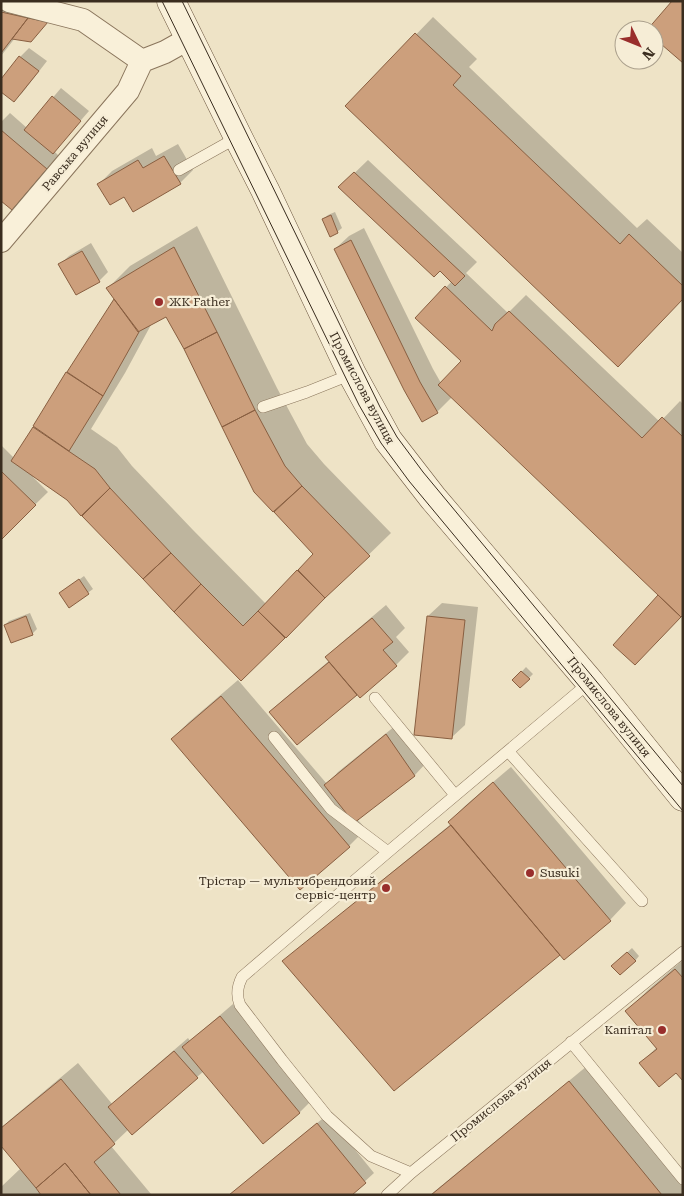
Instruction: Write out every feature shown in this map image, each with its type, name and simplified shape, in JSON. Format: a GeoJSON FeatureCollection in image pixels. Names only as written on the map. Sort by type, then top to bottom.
{"type":"FeatureCollection","features":[{"type":"Feature","properties":{"kind":"main road","name":"Промислова вулиця"},"geometry":{"type":"LineString","coordinates":[[171,1],[265,190],[352,374],[388,440],[432,498],[590,682],[681,792]]}},
{"type":"Feature","properties":{"kind":"street"},"geometry":{"type":"LineString","coordinates":[[9,1],[83,20],[142,61],[165,52],[190,38]]}},
{"type":"Feature","properties":{"kind":"street","name":"Равська вулиця"},"geometry":{"type":"LineString","coordinates":[[1,241],[128,91],[142,61]]}},
{"type":"Feature","properties":{"kind":"lane"},"geometry":{"type":"LineString","coordinates":[[179,170],[238,137]]}},
{"type":"Feature","properties":{"kind":"lane"},"geometry":{"type":"LineString","coordinates":[[263,408],[352,374]]}},
{"type":"Feature","properties":{"kind":"lane"},"geometry":{"type":"LineString","coordinates":[[411,1173],[371,1156],[327,1116],[240,1006],[237,992],[238,984],[242,977],[590,682]]}},
{"type":"Feature","properties":{"kind":"lane"},"geometry":{"type":"LineString","coordinates":[[375,698],[455,795]]}},
{"type":"Feature","properties":{"kind":"lane"},"geometry":{"type":"LineString","coordinates":[[274,737],[331,809],[388,852]]}},
{"type":"Feature","properties":{"kind":"lane"},"geometry":{"type":"LineString","coordinates":[[508,751],[642,901]]}},
{"type":"Feature","properties":{"kind":"lane","name":"Промислова вулиця"},"geometry":{"type":"LineString","coordinates":[[387,1195],[411,1173],[683,952]]}},
{"type":"Feature","properties":{"kind":"lane"},"geometry":{"type":"LineString","coordinates":[[571,1042],[683,1179]]}},
{"type":"Feature","properties":{"kind":"building"},"geometry":{"type":"Polygon","coordinates":[[[672,1],[683,1],[683,63],[664,47],[664,20],[656,20],[672,1]]]}},
{"type":"Feature","properties":{"kind":"building"},"geometry":{"type":"Polygon","coordinates":[[[1,12],[28,18],[1,53],[1,12]]]}},
{"type":"Feature","properties":{"kind":"building"},"geometry":{"type":"Polygon","coordinates":[[[28,18],[48,22],[31,42],[12,39],[28,18]]]}},
{"type":"Feature","properties":{"kind":"building"},"geometry":{"type":"Polygon","coordinates":[[[415,33],[461,76],[453,85],[620,244],[629,234],[683,286],[683,299],[618,367],[345,106],[415,33]]]}},
{"type":"Feature","properties":{"kind":"building"},"geometry":{"type":"Polygon","coordinates":[[[19,56],[39,71],[14,102],[1,92],[1,79],[19,56]]]}},
{"type":"Feature","properties":{"kind":"building"},"geometry":{"type":"Polygon","coordinates":[[[52,96],[81,121],[53,154],[24,130],[52,96]]]}},
{"type":"Feature","properties":{"kind":"building"},"geometry":{"type":"Polygon","coordinates":[[[1,130],[47,169],[12,210],[1,201],[1,130]]]}},
{"type":"Feature","properties":{"kind":"building"},"geometry":{"type":"Polygon","coordinates":[[[164,156],[181,184],[133,212],[124,197],[110,205],[97,184],[138,160],[143,168],[164,156]]]}},
{"type":"Feature","properties":{"kind":"building"},"geometry":{"type":"Polygon","coordinates":[[[354,172],[465,276],[455,286],[440,271],[434,277],[338,187],[354,172]]]}},
{"type":"Feature","properties":{"kind":"building"},"geometry":{"type":"Polygon","coordinates":[[[331,215],[338,233],[330,237],[322,219],[331,215]]]}},
{"type":"Feature","properties":{"kind":"building"},"geometry":{"type":"Polygon","coordinates":[[[351,240],[420,382],[438,413],[422,422],[404,390],[334,249],[351,240]]]}},
{"type":"Feature","properties":{"kind":"building","name":"ЖК Father"},"geometry":{"type":"Polygon","coordinates":[[[174,247],[217,332],[184,349],[166,317],[138,332],[106,288],[174,247]]]}},
{"type":"Feature","properties":{"kind":"building"},"geometry":{"type":"Polygon","coordinates":[[[82,251],[100,282],[76,295],[58,264],[82,251]]]}},
{"type":"Feature","properties":{"kind":"building"},"geometry":{"type":"Polygon","coordinates":[[[445,286],[492,331],[495,324],[509,311],[642,438],[662,417],[683,437],[683,615],[681,617],[438,385],[461,361],[415,318],[445,286]]]}},
{"type":"Feature","properties":{"kind":"building"},"geometry":{"type":"Polygon","coordinates":[[[114,299],[139,332],[103,396],[67,372],[114,299]]]}},
{"type":"Feature","properties":{"kind":"building","name":"ЖК Father"},"geometry":{"type":"Polygon","coordinates":[[[217,332],[255,410],[222,427],[184,349],[217,332]]]}},
{"type":"Feature","properties":{"kind":"building"},"geometry":{"type":"Polygon","coordinates":[[[66,372],[103,396],[69,451],[33,426],[66,372]]]}},
{"type":"Feature","properties":{"kind":"building"},"geometry":{"type":"Polygon","coordinates":[[[255,410],[285,466],[302,486],[273,512],[254,492],[222,427],[255,410]]]}},
{"type":"Feature","properties":{"kind":"building"},"geometry":{"type":"Polygon","coordinates":[[[33,427],[95,469],[110,488],[81,516],[67,500],[11,461],[33,427]]]}},
{"type":"Feature","properties":{"kind":"building"},"geometry":{"type":"Polygon","coordinates":[[[1,471],[36,505],[1,540],[1,471]]]}},
{"type":"Feature","properties":{"kind":"building"},"geometry":{"type":"Polygon","coordinates":[[[302,486],[370,556],[325,598],[298,570],[313,554],[274,512],[302,486]]]}},
{"type":"Feature","properties":{"kind":"building"},"geometry":{"type":"Polygon","coordinates":[[[110,488],[171,553],[143,579],[82,516],[110,488]]]}},
{"type":"Feature","properties":{"kind":"building"},"geometry":{"type":"Polygon","coordinates":[[[171,553],[201,584],[174,612],[143,579],[171,553]]]}},
{"type":"Feature","properties":{"kind":"building"},"geometry":{"type":"Polygon","coordinates":[[[297,570],[325,598],[286,638],[258,611],[297,570]]]}},
{"type":"Feature","properties":{"kind":"building"},"geometry":{"type":"Polygon","coordinates":[[[79,579],[89,594],[69,608],[59,593],[79,579]]]}},
{"type":"Feature","properties":{"kind":"building"},"geometry":{"type":"Polygon","coordinates":[[[201,584],[243,626],[258,611],[285,638],[241,681],[174,612],[201,584]]]}},
{"type":"Feature","properties":{"kind":"building"},"geometry":{"type":"Polygon","coordinates":[[[658,595],[681,617],[635,665],[613,645],[658,595]]]}},
{"type":"Feature","properties":{"kind":"building"},"geometry":{"type":"Polygon","coordinates":[[[26,616],[33,635],[11,643],[4,625],[26,616]]]}},
{"type":"Feature","properties":{"kind":"building"},"geometry":{"type":"Polygon","coordinates":[[[427,616],[465,620],[452,739],[414,735],[427,616]]]}},
{"type":"Feature","properties":{"kind":"building"},"geometry":{"type":"Polygon","coordinates":[[[372,618],[393,642],[383,650],[397,666],[360,698],[325,657],[372,618]]]}},
{"type":"Feature","properties":{"kind":"building"},"geometry":{"type":"Polygon","coordinates":[[[329,662],[357,695],[297,745],[269,712],[329,662]]]}},
{"type":"Feature","properties":{"kind":"building"},"geometry":{"type":"Polygon","coordinates":[[[521,671],[530,679],[520,688],[512,680],[521,671]]]}},
{"type":"Feature","properties":{"kind":"building"},"geometry":{"type":"Polygon","coordinates":[[[221,696],[350,847],[300,890],[171,739],[221,696]]]}},
{"type":"Feature","properties":{"kind":"building"},"geometry":{"type":"Polygon","coordinates":[[[386,734],[415,776],[354,823],[324,785],[386,734]]]}},
{"type":"Feature","properties":{"kind":"building","name":"Susuki"},"geometry":{"type":"Polygon","coordinates":[[[493,782],[611,921],[564,960],[448,822],[493,782]]]}},
{"type":"Feature","properties":{"kind":"building"},"geometry":{"type":"Polygon","coordinates":[[[451,825],[560,955],[394,1091],[282,961],[451,825]]]}},
{"type":"Feature","properties":{"kind":"building"},"geometry":{"type":"Polygon","coordinates":[[[627,952],[636,961],[620,975],[611,966],[627,952]]]}},
{"type":"Feature","properties":{"kind":"building","name":"Капітал"},"geometry":{"type":"Polygon","coordinates":[[[675,969],[683,978],[683,1081],[676,1073],[659,1087],[639,1063],[657,1049],[625,1011],[675,969]]]}},
{"type":"Feature","properties":{"kind":"building"},"geometry":{"type":"Polygon","coordinates":[[[220,1016],[300,1113],[263,1144],[182,1047],[220,1016]]]}},
{"type":"Feature","properties":{"kind":"building"},"geometry":{"type":"Polygon","coordinates":[[[174,1051],[198,1078],[132,1135],[108,1107],[174,1051]]]}},
{"type":"Feature","properties":{"kind":"building"},"geometry":{"type":"Polygon","coordinates":[[[61,1079],[115,1144],[94,1162],[121,1195],[91,1195],[65,1163],[36,1188],[1,1146],[1,1128],[61,1079]]]}},
{"type":"Feature","properties":{"kind":"building"},"geometry":{"type":"Polygon","coordinates":[[[569,1081],[662,1195],[431,1195],[569,1081]]]}},
{"type":"Feature","properties":{"kind":"building"},"geometry":{"type":"Polygon","coordinates":[[[317,1123],[366,1183],[352,1195],[229,1195],[317,1123]]]}},
{"type":"Feature","properties":{"kind":"building"},"geometry":{"type":"Polygon","coordinates":[[[65,1163],[91,1195],[41,1195],[36,1188],[65,1163]]]}},
{"type":"Feature","properties":{"kind":"tram line"},"geometry":{"type":"LineString","coordinates":[[162,1],[359,405],[381,443],[409,481],[683,811]]}},
{"type":"Feature","properties":{"kind":"tram line"},"geometry":{"type":"LineString","coordinates":[[182,1],[380,407],[397,437],[423,472],[683,786]]}},
{"type":"Feature","properties":{"kind":"place","name":"ЖК Father"},"geometry":{"type":"Point","coordinates":[159,302]}},
{"type":"Feature","properties":{"kind":"place","name":"Susuki"},"geometry":{"type":"Point","coordinates":[530,873]}},
{"type":"Feature","properties":{"kind":"place","name":"Трістар — мультибрендовий сервіс-центр"},"geometry":{"type":"Point","coordinates":[386,888]}},
{"type":"Feature","properties":{"kind":"place","name":"Капітал"},"geometry":{"type":"Point","coordinates":[662,1030]}}]}
